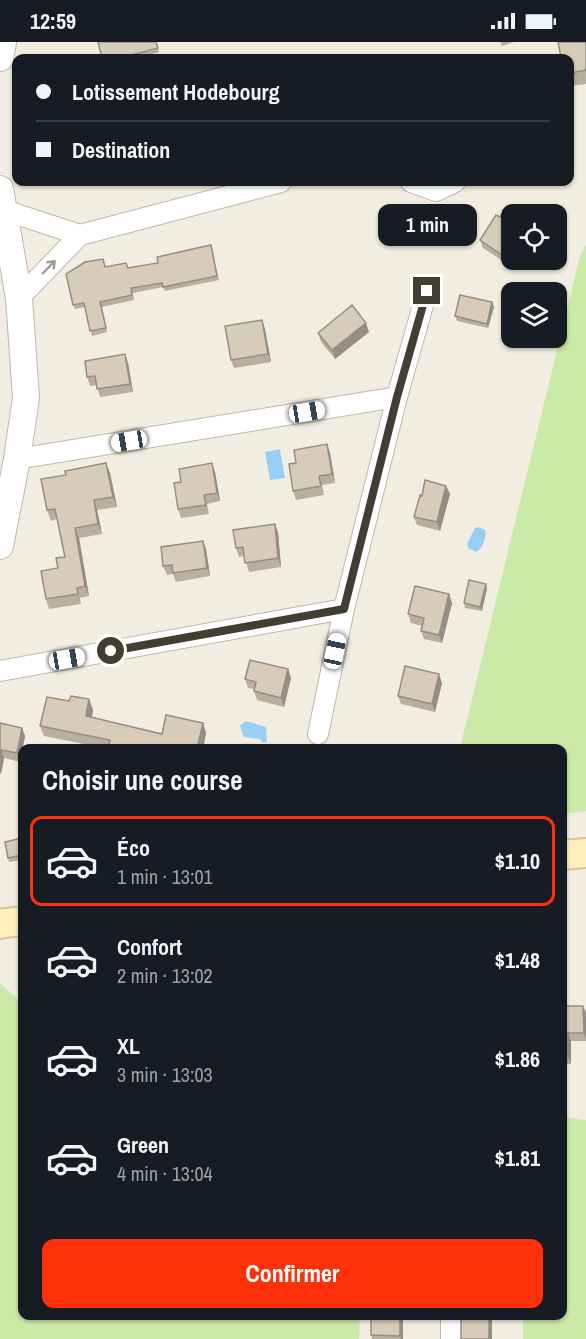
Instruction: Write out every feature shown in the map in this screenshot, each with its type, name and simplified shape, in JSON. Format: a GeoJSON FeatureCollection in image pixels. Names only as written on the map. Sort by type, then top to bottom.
{"type":"FeatureCollection","features":[{"type":"Feature","properties":{"kind":"main road"},"geometry":{"type":"LineString","coordinates":[[567,854],[586,852]]}},
{"type":"Feature","properties":{"kind":"main road"},"geometry":{"type":"LineString","coordinates":[[0,924],[18,922]]}},
{"type":"Feature","properties":{"kind":"street"},"geometry":{"type":"LineString","coordinates":[[0,58],[3,42]]}},
{"type":"Feature","properties":{"kind":"street"},"geometry":{"type":"LineString","coordinates":[[19,298],[80,235],[266,186]]}},
{"type":"Feature","properties":{"kind":"street"},"geometry":{"type":"LineString","coordinates":[[422,186],[436,191],[447,186]]}},
{"type":"Feature","properties":{"kind":"street"},"geometry":{"type":"LineString","coordinates":[[2,200],[80,235]]}},
{"type":"Feature","properties":{"kind":"street"},"geometry":{"type":"LineString","coordinates":[[0,546],[26,398],[19,298],[2,200]]}},
{"type":"Feature","properties":{"kind":"street"},"geometry":{"type":"LineString","coordinates":[[318,734],[344,609],[397,397],[427,291]]}},
{"type":"Feature","properties":{"kind":"street"},"geometry":{"type":"LineString","coordinates":[[17,459],[397,397]]}},
{"type":"Feature","properties":{"kind":"street"},"geometry":{"type":"LineString","coordinates":[[0,671],[344,609]]}},
{"type":"Feature","properties":{"kind":"street"},"geometry":{"type":"LineString","coordinates":[[451,1320],[452,1339]]}},
{"type":"Feature","properties":{"kind":"green space"},"geometry":{"type":"Polygon","coordinates":[[[586,245],[586,811],[567,813],[567,744],[461,744],[558,348],[567,348],[567,309],[580,256],[586,245]]]}},
{"type":"Feature","properties":{"kind":"green space"},"geometry":{"type":"Polygon","coordinates":[[[0,983],[18,999],[18,1320],[360,1320],[359,1339],[0,1339],[0,983]]]}},
{"type":"Feature","properties":{"kind":"green space"},"geometry":{"type":"Polygon","coordinates":[[[567,1118],[586,1120],[586,1339],[523,1339],[523,1320],[567,1320],[567,1118]]]}},
{"type":"Feature","properties":{"kind":"water"},"geometry":{"type":"Polygon","coordinates":[[[280,449],[285,478],[270,480],[265,452],[280,449]]]}},
{"type":"Feature","properties":{"kind":"water"},"geometry":{"type":"Polygon","coordinates":[[[475,528],[485,530],[485,536],[476,552],[468,548],[467,544],[475,528]]]}},
{"type":"Feature","properties":{"kind":"water"},"geometry":{"type":"Polygon","coordinates":[[[246,721],[266,727],[267,742],[263,743],[260,739],[244,737],[240,726],[246,721]]]}},
{"type":"Feature","properties":{"kind":"building"},"geometry":{"type":"Polygon","coordinates":[[[98,42],[156,42],[158,48],[135,54],[101,54],[98,42]]]}},
{"type":"Feature","properties":{"kind":"building"},"geometry":{"type":"Polygon","coordinates":[[[558,42],[586,42],[586,70],[574,72],[574,54],[560,54],[558,42]]]}},
{"type":"Feature","properties":{"kind":"building"},"geometry":{"type":"Polygon","coordinates":[[[496,215],[500,217],[501,254],[480,240],[496,215]]]}},
{"type":"Feature","properties":{"kind":"building"},"geometry":{"type":"Polygon","coordinates":[[[211,245],[217,276],[163,287],[162,283],[131,288],[132,295],[100,302],[106,328],[90,331],[84,303],[73,305],[66,274],[85,262],[103,259],[105,267],[126,263],[128,268],[158,263],[157,257],[211,245]]]}},
{"type":"Feature","properties":{"kind":"building"},"geometry":{"type":"Polygon","coordinates":[[[460,295],[492,302],[487,324],[455,316],[460,295]]]}},
{"type":"Feature","properties":{"kind":"building"},"geometry":{"type":"Polygon","coordinates":[[[352,305],[366,323],[332,350],[318,333],[352,305]]]}},
{"type":"Feature","properties":{"kind":"building"},"geometry":{"type":"Polygon","coordinates":[[[262,320],[268,354],[231,360],[225,326],[262,320]]]}},
{"type":"Feature","properties":{"kind":"building"},"geometry":{"type":"Polygon","coordinates":[[[125,354],[130,384],[97,389],[95,376],[87,377],[85,361],[125,354]]]}},
{"type":"Feature","properties":{"kind":"building"},"geometry":{"type":"Polygon","coordinates":[[[327,444],[332,474],[319,476],[321,486],[293,491],[289,464],[296,463],[294,450],[327,444]]]}},
{"type":"Feature","properties":{"kind":"building"},"geometry":{"type":"Polygon","coordinates":[[[106,463],[113,497],[94,500],[98,524],[75,528],[85,586],[77,588],[78,594],[46,599],[41,571],[58,568],[56,558],[65,557],[55,509],[47,510],[41,479],[66,475],[65,471],[106,463]]]}},
{"type":"Feature","properties":{"kind":"building"},"geometry":{"type":"Polygon","coordinates":[[[212,463],[217,493],[204,495],[206,505],[178,509],[174,483],[181,482],[179,469],[212,463]]]}},
{"type":"Feature","properties":{"kind":"building"},"geometry":{"type":"Polygon","coordinates":[[[425,480],[446,486],[437,522],[414,517],[425,480]]]}},
{"type":"Feature","properties":{"kind":"building"},"geometry":{"type":"Polygon","coordinates":[[[275,524],[278,558],[245,563],[243,547],[236,548],[233,530],[275,524]]]}},
{"type":"Feature","properties":{"kind":"building"},"geometry":{"type":"Polygon","coordinates":[[[203,541],[207,568],[173,573],[172,565],[163,566],[161,547],[203,541]]]}},
{"type":"Feature","properties":{"kind":"building"},"geometry":{"type":"Polygon","coordinates":[[[469,580],[486,584],[480,607],[464,603],[469,580]]]}},
{"type":"Feature","properties":{"kind":"building"},"geometry":{"type":"Polygon","coordinates":[[[415,586],[449,594],[439,635],[421,631],[424,618],[408,614],[415,586]]]}},
{"type":"Feature","properties":{"kind":"building"},"geometry":{"type":"Polygon","coordinates":[[[250,660],[288,669],[281,698],[254,691],[256,682],[245,679],[250,660]]]}},
{"type":"Feature","properties":{"kind":"building"},"geometry":{"type":"Polygon","coordinates":[[[405,666],[439,674],[432,704],[398,696],[405,666]]]}},
{"type":"Feature","properties":{"kind":"building"},"geometry":{"type":"Polygon","coordinates":[[[71,696],[89,699],[86,716],[162,734],[166,715],[203,723],[198,744],[109,744],[110,740],[40,726],[47,697],[69,701],[71,696]]]}},
{"type":"Feature","properties":{"kind":"building"},"geometry":{"type":"Polygon","coordinates":[[[0,723],[22,728],[17,753],[1,750],[0,757],[0,723]]]}},
{"type":"Feature","properties":{"kind":"building"},"geometry":{"type":"Polygon","coordinates":[[[18,839],[18,856],[8,858],[5,842],[18,839]]]}},
{"type":"Feature","properties":{"kind":"building"},"geometry":{"type":"Polygon","coordinates":[[[567,1006],[583,1006],[584,1033],[568,1033],[568,1056],[567,1006]]]}},
{"type":"Feature","properties":{"kind":"building"},"geometry":{"type":"Polygon","coordinates":[[[371,1320],[400,1320],[400,1336],[371,1335],[371,1320]]]}},
{"type":"Feature","properties":{"kind":"building"},"geometry":{"type":"Polygon","coordinates":[[[461,1320],[489,1320],[489,1339],[461,1339],[461,1320]]]}},
{"type":"Feature","properties":{"kind":"route"},"geometry":{"type":"LineString","coordinates":[[111,651],[344,609],[397,397],[427,291]]}}]}
